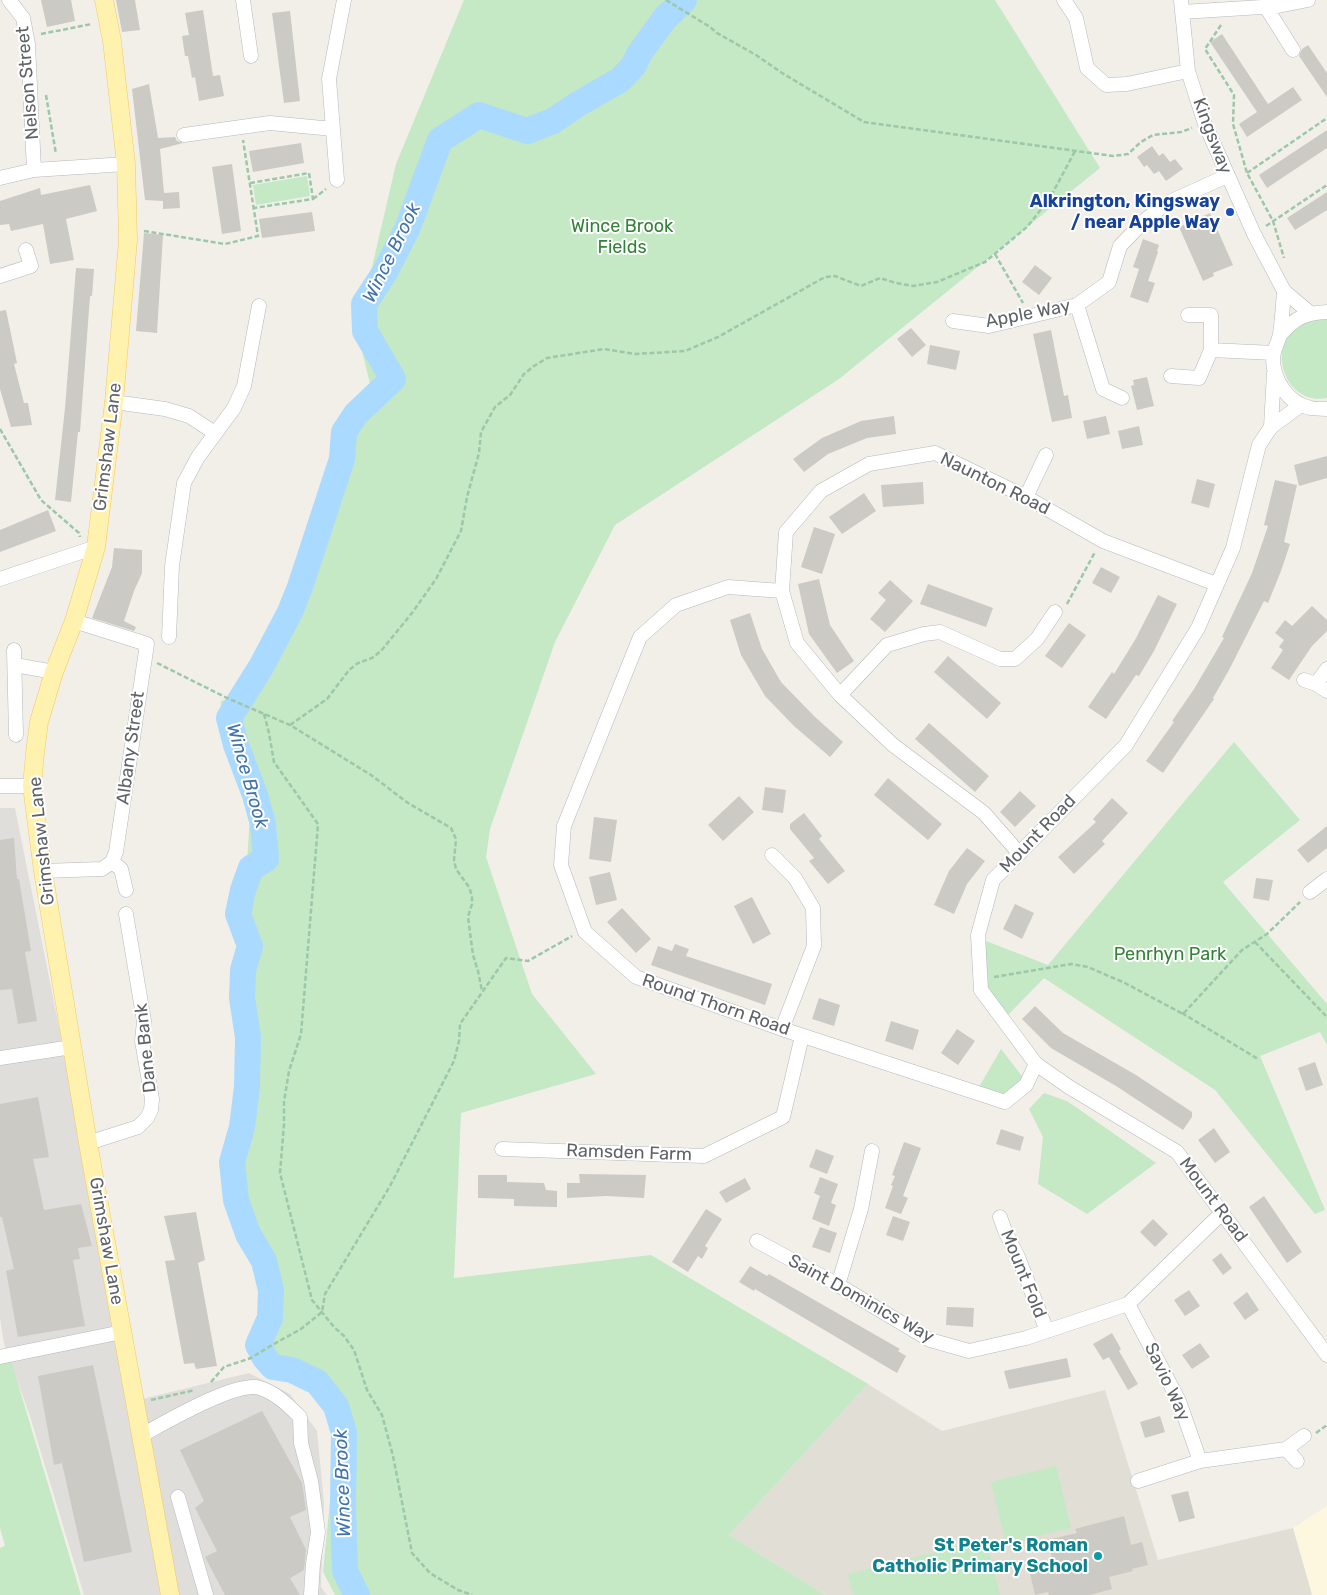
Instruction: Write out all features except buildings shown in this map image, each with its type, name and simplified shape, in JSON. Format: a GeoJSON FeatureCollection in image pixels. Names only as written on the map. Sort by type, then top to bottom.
{"type":"FeatureCollection","features":[{"type":"Feature","properties":{"kind":"main road","name":"Grimshaw Lane"},"geometry":{"type":"LineString","coordinates":[[104,0],[112,41],[126,164],[128,228],[114,402],[90,549],[74,620],[54,672],[40,722],[34,754],[32,786],[43,871],[88,1142],[170,1595]]}},
{"type":"Feature","properties":{"kind":"street","name":"Nelson Street"},"geometry":{"type":"LineString","coordinates":[[9,0],[23,18],[26,36],[34,170]]}},
{"type":"Feature","properties":{"kind":"street"},"geometry":{"type":"LineString","coordinates":[[243,0],[252,56]]}},
{"type":"Feature","properties":{"kind":"street"},"geometry":{"type":"LineString","coordinates":[[338,180],[329,79],[344,0]]}},
{"type":"Feature","properties":{"kind":"street"},"geometry":{"type":"LineString","coordinates":[[1064,0],[1076,18],[1087,68],[1106,85],[1127,84],[1188,71]]}},
{"type":"Feature","properties":{"kind":"street"},"geometry":{"type":"LineString","coordinates":[[1182,6],[1232,9],[1278,6],[1308,0]]}},
{"type":"Feature","properties":{"kind":"street","name":"Kingsway"},"geometry":{"type":"LineString","coordinates":[[1182,6],[1188,71],[1205,124],[1254,234],[1284,291],[1310,313]]}},
{"type":"Feature","properties":{"kind":"street"},"geometry":{"type":"LineString","coordinates":[[1266,7],[1293,50]]}},
{"type":"Feature","properties":{"kind":"street"},"geometry":{"type":"LineString","coordinates":[[184,135],[270,123],[333,129]]}},
{"type":"Feature","properties":{"kind":"street"},"geometry":{"type":"LineString","coordinates":[[0,178],[34,170],[126,164]]}},
{"type":"Feature","properties":{"kind":"street","name":"Apple Way"},"geometry":{"type":"LineString","coordinates":[[953,321],[989,326],[1077,305],[1108,282],[1120,246],[1145,220],[1167,203],[1228,176]]}},
{"type":"Feature","properties":{"kind":"street"},"geometry":{"type":"LineString","coordinates":[[0,276],[30,266],[26,250]]}},
{"type":"Feature","properties":{"kind":"street"},"geometry":{"type":"LineString","coordinates":[[1284,291],[1280,335],[1274,353],[1274,372],[1287,395],[1301,405],[1327,410]]}},
{"type":"Feature","properties":{"kind":"street"},"geometry":{"type":"LineString","coordinates":[[1077,305],[1103,389],[1122,398]]}},
{"type":"Feature","properties":{"kind":"street"},"geometry":{"type":"LineString","coordinates":[[169,637],[172,566],[184,483],[198,457],[234,408],[244,386],[259,306]]}},
{"type":"Feature","properties":{"kind":"street"},"geometry":{"type":"LineString","coordinates":[[1280,335],[1291,322],[1310,313],[1327,312]]}},
{"type":"Feature","properties":{"kind":"street"},"geometry":{"type":"LineString","coordinates":[[1170,376],[1199,378],[1211,350],[1211,315],[1188,315]]}},
{"type":"Feature","properties":{"kind":"street"},"geometry":{"type":"LineString","coordinates":[[1211,350],[1274,353]]}},
{"type":"Feature","properties":{"kind":"street","name":"Mount Road"},"geometry":{"type":"LineString","coordinates":[[1271,427],[1274,372]]}},
{"type":"Feature","properties":{"kind":"street"},"geometry":{"type":"LineString","coordinates":[[114,402],[165,409],[189,416],[215,433]]}},
{"type":"Feature","properties":{"kind":"street","name":"Mount Road"},"geometry":{"type":"LineString","coordinates":[[1301,405],[1271,427],[1259,445],[1233,548],[1198,628],[1126,745],[993,880],[978,935],[981,990],[1036,1064],[1069,1087],[1178,1152],[1327,1355]]}},
{"type":"Feature","properties":{"kind":"street","name":"Naunton Road"},"geometry":{"type":"LineString","coordinates":[[1019,853],[984,813],[893,745],[840,695],[797,643],[782,592],[786,532],[821,491],[869,464],[935,453],[1026,497],[1102,540],[1216,584]]}},
{"type":"Feature","properties":{"kind":"street"},"geometry":{"type":"LineString","coordinates":[[1026,497],[1046,455]]}},
{"type":"Feature","properties":{"kind":"street"},"geometry":{"type":"LineString","coordinates":[[0,579],[90,549]]}},
{"type":"Feature","properties":{"kind":"street","name":"Round Thorn Road"},"geometry":{"type":"LineString","coordinates":[[782,592],[728,586],[676,605],[640,637],[564,826],[561,865],[585,932],[636,977],[802,1036],[1005,1102],[1026,1085],[1036,1064]]}},
{"type":"Feature","properties":{"kind":"street"},"geometry":{"type":"LineString","coordinates":[[840,695],[887,645],[924,634],[940,632],[1000,659],[1015,659],[1037,639],[1055,612]]}},
{"type":"Feature","properties":{"kind":"street"},"geometry":{"type":"LineString","coordinates":[[74,620],[146,651]]}},
{"type":"Feature","properties":{"kind":"street"},"geometry":{"type":"LineString","coordinates":[[14,650],[16,735]]}},
{"type":"Feature","properties":{"kind":"street","name":"Albany Street"},"geometry":{"type":"LineString","coordinates":[[114,857],[146,651]]}},
{"type":"Feature","properties":{"kind":"street"},"geometry":{"type":"LineString","coordinates":[[15,665],[54,672]]}},
{"type":"Feature","properties":{"kind":"street"},"geometry":{"type":"LineString","coordinates":[[1315,685],[1327,669]]}},
{"type":"Feature","properties":{"kind":"street"},"geometry":{"type":"LineString","coordinates":[[0,786],[32,786]]}},
{"type":"Feature","properties":{"kind":"street"},"geometry":{"type":"LineString","coordinates":[[772,855],[795,878],[813,908],[814,946],[782,1029]]}},
{"type":"Feature","properties":{"kind":"street"},"geometry":{"type":"LineString","coordinates":[[43,871],[102,869],[114,857],[121,869],[126,890]]}},
{"type":"Feature","properties":{"kind":"street"},"geometry":{"type":"LineString","coordinates":[[1311,893],[1327,879]]}},
{"type":"Feature","properties":{"kind":"street","name":"Dane Bank"},"geometry":{"type":"LineString","coordinates":[[88,1142],[138,1127],[147,1118],[151,1110],[152,1099],[142,1041],[144,1021],[135,935],[126,914]]}},
{"type":"Feature","properties":{"kind":"street","name":"Ramsden Farm"},"geometry":{"type":"LineString","coordinates":[[502,1149],[704,1156],[782,1117],[802,1036]]}},
{"type":"Feature","properties":{"kind":"street"},"geometry":{"type":"LineString","coordinates":[[0,1058],[72,1047]]}},
{"type":"Feature","properties":{"kind":"street"},"geometry":{"type":"LineString","coordinates":[[838,1285],[861,1209],[872,1151]]}},
{"type":"Feature","properties":{"kind":"street","name":"Saint Dominics Way"},"geometry":{"type":"LineString","coordinates":[[757,1241],[838,1285],[930,1340],[969,1351],[1026,1338],[1128,1304],[1223,1212]]}},
{"type":"Feature","properties":{"kind":"street","name":"Mount Fold"},"geometry":{"type":"LineString","coordinates":[[1000,1216],[1046,1331]]}},
{"type":"Feature","properties":{"kind":"street","name":"Savio Way"},"geometry":{"type":"LineString","coordinates":[[1128,1304],[1179,1401],[1200,1461]]}},
{"type":"Feature","properties":{"kind":"street"},"geometry":{"type":"LineString","coordinates":[[0,1357],[122,1332]]}},
{"type":"Feature","properties":{"kind":"street"},"geometry":{"type":"LineString","coordinates":[[142,1435],[198,1405],[239,1389],[258,1387],[282,1399],[300,1417],[301,1443],[311,1481],[318,1532],[312,1571],[311,1595]]}},
{"type":"Feature","properties":{"kind":"street"},"geometry":{"type":"LineString","coordinates":[[1138,1481],[1200,1461],[1286,1449],[1304,1436]]}},
{"type":"Feature","properties":{"kind":"street"},"geometry":{"type":"LineString","coordinates":[[1286,1449],[1297,1461]]}},
{"type":"Feature","properties":{"kind":"street"},"geometry":{"type":"LineString","coordinates":[[178,1497],[206,1595]]}},
{"type":"Feature","properties":{"kind":"path"},"geometry":{"type":"LineString","coordinates":[[667,1],[864,122],[1113,156],[1128,154],[1141,142],[1153,135],[1181,132],[1205,124]]}},
{"type":"Feature","properties":{"kind":"path"},"geometry":{"type":"LineString","coordinates":[[1232,9],[1204,49],[1234,95],[1233,124],[1247,173],[1273,221],[1286,264]]}},
{"type":"Feature","properties":{"kind":"path"},"geometry":{"type":"LineString","coordinates":[[26,36],[108,20]]}},
{"type":"Feature","properties":{"kind":"path"},"geometry":{"type":"LineString","coordinates":[[1247,173],[1327,118]]}},
{"type":"Feature","properties":{"kind":"path"},"geometry":{"type":"LineString","coordinates":[[128,228],[226,244],[258,236],[241,127]]}},
{"type":"Feature","properties":{"kind":"path"},"geometry":{"type":"LineString","coordinates":[[290,725],[326,699],[349,670],[381,651],[412,614],[436,579],[461,531],[479,453],[481,432],[495,407],[510,395],[524,374],[534,366],[547,358],[604,349],[635,354],[685,351],[718,337],[825,277],[835,276],[862,286],[880,278],[913,286],[937,282],[985,262],[1027,228],[1050,198],[1075,151]]}},
{"type":"Feature","properties":{"kind":"path"},"geometry":{"type":"LineString","coordinates":[[250,183],[309,173],[313,198],[254,208]]}},
{"type":"Feature","properties":{"kind":"path"},"geometry":{"type":"LineString","coordinates":[[1254,234],[1327,185]]}},
{"type":"Feature","properties":{"kind":"path"},"geometry":{"type":"LineString","coordinates":[[995,254],[1030,316]]}},
{"type":"Feature","properties":{"kind":"path"},"geometry":{"type":"LineString","coordinates":[[0,429],[41,500],[79,533],[90,549]]}},
{"type":"Feature","properties":{"kind":"path"},"geometry":{"type":"LineString","coordinates":[[1055,612],[1056,609],[1062,613],[1102,540]]}},
{"type":"Feature","properties":{"kind":"path"},"geometry":{"type":"LineString","coordinates":[[146,651],[227,698],[290,725],[371,776],[408,803],[450,828],[456,839],[454,860],[456,869],[469,887],[472,896],[472,904],[468,916],[473,955],[482,992]]}},
{"type":"Feature","properties":{"kind":"path"},"geometry":{"type":"LineString","coordinates":[[264,714],[270,733],[274,762],[318,824],[301,1034],[289,1071],[284,1102],[280,1173],[312,1300],[354,1350],[367,1390],[382,1415],[393,1456],[412,1553],[430,1572],[458,1590],[472,1595]]}},
{"type":"Feature","properties":{"kind":"path"},"geometry":{"type":"LineString","coordinates":[[1181,1013],[1183,1014],[1242,950],[1267,934],[1311,893]]}},
{"type":"Feature","properties":{"kind":"path"},"geometry":{"type":"LineString","coordinates":[[205,1386],[212,1382],[224,1367],[252,1358],[301,1329],[322,1312],[325,1294],[390,1186],[454,1060],[459,1041],[460,1024],[506,958],[528,961],[584,929]]}},
{"type":"Feature","properties":{"kind":"path"},"geometry":{"type":"LineString","coordinates":[[1255,942],[1327,1017]]}},
{"type":"Feature","properties":{"kind":"path"},"geometry":{"type":"LineString","coordinates":[[980,979],[1071,964],[1088,967],[1125,983],[1181,1013],[1258,1059]]}},
{"type":"Feature","properties":{"kind":"path"},"geometry":{"type":"LineString","coordinates":[[136,1402],[198,1389]]}},
{"type":"Feature","properties":{"kind":"shaded area"},"geometry":{"type":"Polygon","coordinates":[[[0,808],[15,808],[68,1072],[142,1399],[249,1373],[290,1394],[317,1431],[324,1503],[321,1587],[327,1595],[84,1595],[29,1413],[4,1344],[0,1318],[0,808]]]}},
{"type":"Feature","properties":{"kind":"shaded area"},"geometry":{"type":"Polygon","coordinates":[[[868,1384],[942,1431],[1105,1390],[1158,1560],[1293,1528],[1312,1595],[825,1595],[729,1535],[868,1384]]]}},
{"type":"Feature","properties":{"kind":"shaded area"},"geometry":{"type":"Polygon","coordinates":[[[1327,1506],[1327,1595],[1312,1595],[1293,1528],[1327,1506]]]}},
{"type":"Feature","properties":{"kind":"green space","name":"Wince Brook Fields"},"geometry":{"type":"Polygon","coordinates":[[[464,0],[995,0],[1100,168],[839,379],[615,525],[555,642],[490,829],[486,857],[532,994],[596,1074],[461,1113],[454,1278],[651,1255],[868,1384],[729,1535],[825,1595],[335,1595],[323,1572],[335,1450],[329,1403],[292,1377],[260,1366],[250,1337],[265,1304],[256,1262],[232,1219],[227,1175],[239,1097],[244,1037],[237,998],[239,964],[247,946],[233,913],[238,886],[247,864],[250,814],[220,719],[221,701],[234,697],[275,626],[300,568],[324,503],[336,449],[339,425],[372,392],[353,314],[369,280],[396,164],[464,0]]]}},
{"type":"Feature","properties":{"kind":"green space"},"geometry":{"type":"Polygon","coordinates":[[[307,176],[310,196],[256,205],[253,185],[307,176]]]}},
{"type":"Feature","properties":{"kind":"green space"},"geometry":{"type":"Polygon","coordinates":[[[1320,318],[1327,319],[1327,398],[1312,398],[1299,392],[1290,382],[1284,370],[1282,356],[1285,342],[1292,330],[1305,321],[1320,318]]]}},
{"type":"Feature","properties":{"kind":"green space","name":"Penrhyn Park"},"geometry":{"type":"Polygon","coordinates":[[[1234,742],[1300,820],[1223,882],[1327,1004],[1327,1045],[1320,1032],[1260,1056],[1325,1210],[1315,1214],[1215,1090],[1044,978],[1006,1017],[986,989],[986,941],[1048,965],[1234,742]]]}},
{"type":"Feature","properties":{"kind":"green space"},"geometry":{"type":"Polygon","coordinates":[[[1001,1049],[1022,1076],[1017,1088],[1004,1094],[979,1087],[1001,1049]]]}},
{"type":"Feature","properties":{"kind":"green space"},"geometry":{"type":"Polygon","coordinates":[[[1044,1093],[1067,1101],[1156,1163],[1087,1214],[1038,1184],[1043,1137],[1029,1109],[1044,1093]]]}},
{"type":"Feature","properties":{"kind":"green space"},"geometry":{"type":"Polygon","coordinates":[[[11,1360],[81,1595],[0,1595],[0,1548],[5,1546],[0,1528],[0,1363],[11,1360]]]}},
{"type":"Feature","properties":{"kind":"green space"},"geometry":{"type":"Polygon","coordinates":[[[1056,1466],[1071,1528],[1006,1544],[991,1482],[1056,1466]]]}},
{"type":"Feature","properties":{"kind":"green space"},"geometry":{"type":"Polygon","coordinates":[[[986,1539],[1000,1595],[853,1595],[848,1574],[986,1539]]]}},
{"type":"Feature","properties":{"kind":"waterway","name":"Wince Brook"},"geometry":{"type":"LineString","coordinates":[[357,1595],[345,1571],[343,1505],[344,1433],[336,1406],[317,1382],[292,1370],[273,1367],[265,1358],[258,1345],[270,1318],[271,1290],[264,1261],[248,1234],[236,1200],[232,1162],[242,1127],[247,1087],[248,1037],[242,998],[243,970],[250,946],[238,914],[243,890],[251,868],[266,859],[263,824],[255,795],[236,745],[229,718],[261,667],[290,612],[342,459],[344,432],[356,414],[393,379],[365,331],[364,304],[385,272],[408,227],[440,140],[479,115],[527,131],[553,121],[620,80],[634,65],[639,54],[665,18],[684,0]]}},
{"type":"Feature","properties":{"kind":"place","name":"Alkrington, Kingsway / near Apple Way"},"geometry":{"type":"Point","coordinates":[1230,212]}},
{"type":"Feature","properties":{"kind":"place","name":"St Peter's Roman Catholic Primary School"},"geometry":{"type":"Point","coordinates":[1098,1556]}}]}
